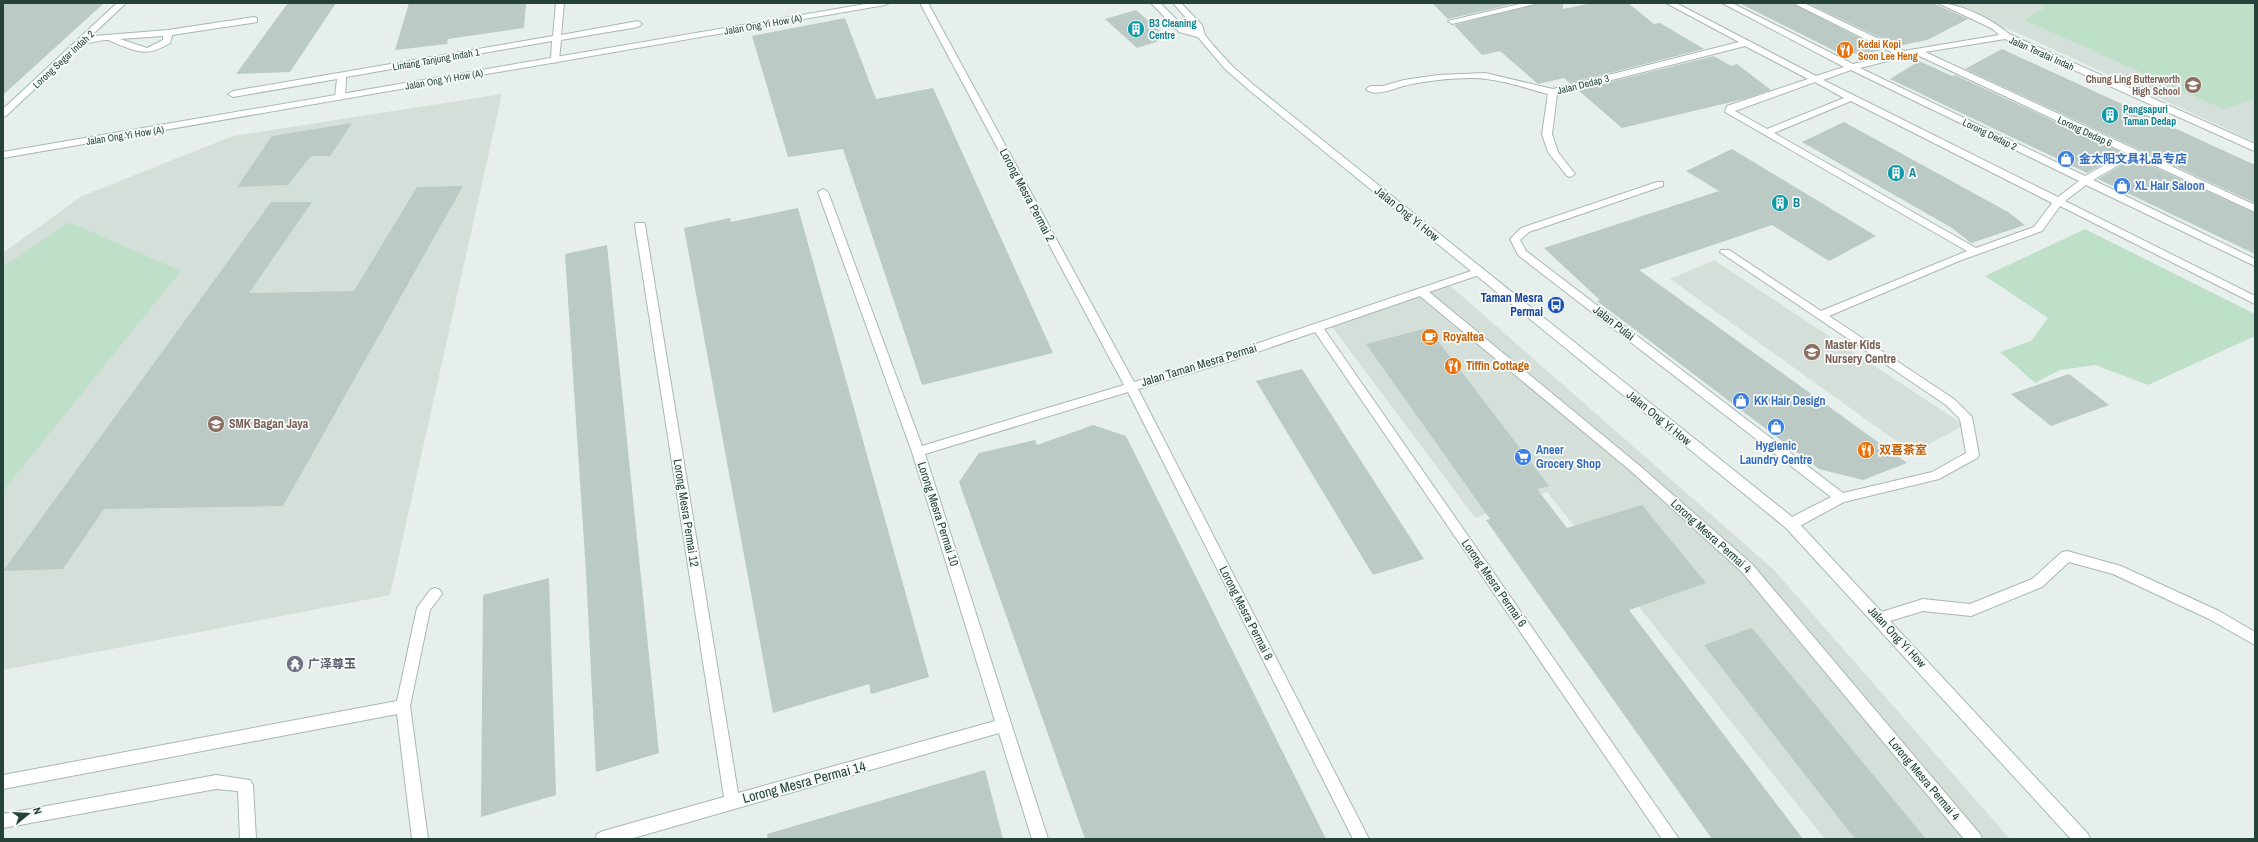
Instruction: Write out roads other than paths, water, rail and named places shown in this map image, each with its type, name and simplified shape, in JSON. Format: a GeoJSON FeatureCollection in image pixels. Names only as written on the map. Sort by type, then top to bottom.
{"type":"FeatureCollection","features":[{"type":"Feature","properties":{"kind":"street","name":"Lorong Segar Indah 2"},"geometry":{"type":"LineString","coordinates":[[3,114],[122,3]]}},
{"type":"Feature","properties":{"kind":"street"},"geometry":{"type":"LineString","coordinates":[[556,60],[556,38],[560,3]]}},
{"type":"Feature","properties":{"kind":"street","name":"Jalan Ong Yi How (A)"},"geometry":{"type":"LineString","coordinates":[[4,156],[885,3]]}},
{"type":"Feature","properties":{"kind":"street","name":"Lorong Mesra Permai 2"},"geometry":{"type":"LineString","coordinates":[[924,3],[1131,387]]}},
{"type":"Feature","properties":{"kind":"street"},"geometry":{"type":"LineString","coordinates":[[1155,3],[1182,30],[1201,35]]}},
{"type":"Feature","properties":{"kind":"street","name":"Jalan Ong Yi How"},"geometry":{"type":"LineString","coordinates":[[1177,3],[1199,27],[1201,35],[1228,67],[1252,88],[1791,524],[1880,618],[2082,839]]}},
{"type":"Feature","properties":{"kind":"street"},"geometry":{"type":"LineString","coordinates":[[1452,21],[1535,3]]}},
{"type":"Feature","properties":{"kind":"street"},"geometry":{"type":"LineString","coordinates":[[1670,3],[1851,98],[2255,300]]}},
{"type":"Feature","properties":{"kind":"street","name":"Lorong Dedap 2"},"geometry":{"type":"LineString","coordinates":[[1726,3],[1852,67],[2255,263]]}},
{"type":"Feature","properties":{"kind":"street"},"geometry":{"type":"LineString","coordinates":[[1797,3],[1903,54]]}},
{"type":"Feature","properties":{"kind":"street","name":"Jalan Teratai Indah"},"geometry":{"type":"LineString","coordinates":[[1942,3],[1996,27],[2006,36],[2255,148]]}},
{"type":"Feature","properties":{"kind":"street"},"geometry":{"type":"LineString","coordinates":[[82,40],[110,39],[168,33],[254,20]]}},
{"type":"Feature","properties":{"kind":"street","name":"Lintang Tanjung Indah 1"},"geometry":{"type":"LineString","coordinates":[[233,94],[638,24]]}},
{"type":"Feature","properties":{"kind":"street"},"geometry":{"type":"LineString","coordinates":[[110,39],[146,52],[155,50],[167,41],[168,33]]}},
{"type":"Feature","properties":{"kind":"street"},"geometry":{"type":"LineString","coordinates":[[1976,252],[1730,112],[1730,108],[1852,67],[1916,51],[2006,36]]}},
{"type":"Feature","properties":{"kind":"street","name":"Jalan Dedap 3"},"geometry":{"type":"LineString","coordinates":[[1370,89],[1384,89],[1438,78],[1485,76],[1553,92],[1747,43]]}},
{"type":"Feature","properties":{"kind":"street","name":"Lorong Dedap 6"},"geometry":{"type":"LineString","coordinates":[[1916,51],[2132,153],[2255,209]]}},
{"type":"Feature","properties":{"kind":"street"},"geometry":{"type":"LineString","coordinates":[[340,97],[342,75]]}},
{"type":"Feature","properties":{"kind":"street"},"geometry":{"type":"LineString","coordinates":[[1553,92],[1547,134],[1553,152],[1570,174]]}},
{"type":"Feature","properties":{"kind":"street"},"geometry":{"type":"LineString","coordinates":[[1766,133],[1851,98]]}},
{"type":"Feature","properties":{"kind":"street"},"geometry":{"type":"LineString","coordinates":[[1821,315],[1976,252],[2038,229],[2058,202],[2086,180],[2132,153]]}},
{"type":"Feature","properties":{"kind":"street","name":"Jalan Pulai"},"geometry":{"type":"LineString","coordinates":[[1660,184],[1525,230],[1515,239],[1522,253],[1842,498]]}},
{"type":"Feature","properties":{"kind":"street","name":"Lorong Mesra Permai 10"},"geometry":{"type":"LineString","coordinates":[[823,192],[918,452],[1040,839]]}},
{"type":"Feature","properties":{"kind":"street","name":"Lorong Mesra Permai 12"},"geometry":{"type":"LineString","coordinates":[[640,225],[732,802]]}},
{"type":"Feature","properties":{"kind":"street"},"geometry":{"type":"LineString","coordinates":[[1725,252],[1950,402],[1966,417],[1973,455],[1935,476],[1842,498],[1791,524]]}},
{"type":"Feature","properties":{"kind":"street","name":"Jalan Taman Mesra Permai"},"geometry":{"type":"LineString","coordinates":[[918,452],[1131,387],[1317,327],[1478,272]]}},
{"type":"Feature","properties":{"kind":"street","name":"Lorong Mesra Permai 4"},"geometry":{"type":"LineString","coordinates":[[1422,292],[1636,469],[1747,568],[1974,839]]}},
{"type":"Feature","properties":{"kind":"street","name":"Lorong Mesra Permai 6"},"geometry":{"type":"LineString","coordinates":[[1317,327],[1671,839]]}},
{"type":"Feature","properties":{"kind":"street","name":"Lorong Mesra Permai 8"},"geometry":{"type":"LineString","coordinates":[[1131,387],[1361,839]]}},
{"type":"Feature","properties":{"kind":"street"},"geometry":{"type":"LineString","coordinates":[[1880,618],[1923,605],[1971,610],[2038,583],[2067,556],[2116,570],[2214,614],[2255,639]]}},
{"type":"Feature","properties":{"kind":"street"},"geometry":{"type":"LineString","coordinates":[[420,839],[403,706],[424,608],[435,594]]}},
{"type":"Feature","properties":{"kind":"street"},"geometry":{"type":"LineString","coordinates":[[3,782],[403,706]]}},
{"type":"Feature","properties":{"kind":"street","name":"Lorong Mesra Permai 14"},"geometry":{"type":"LineString","coordinates":[[604,839],[1005,725]]}},
{"type":"Feature","properties":{"kind":"street"},"geometry":{"type":"LineString","coordinates":[[3,821],[216,782],[245,784],[248,839]]}},
{"type":"Feature","properties":{"kind":"place","name":"B3 Cleaning Centre"},"geometry":{"type":"Point","coordinates":[1136,29]}},
{"type":"Feature","properties":{"kind":"place","name":"Kedai Kopi Soon Lee Heng"},"geometry":{"type":"Point","coordinates":[1845,50]}},
{"type":"Feature","properties":{"kind":"place","name":"Chung Ling Butterworth High School"},"geometry":{"type":"Point","coordinates":[2193,85]}},
{"type":"Feature","properties":{"kind":"place","name":"Pangsapuri Taman Dedap"},"geometry":{"type":"Point","coordinates":[2110,115]}},
{"type":"Feature","properties":{"kind":"place","name":"金太阳文具礼品专店"},"geometry":{"type":"Point","coordinates":[2066,159]}},
{"type":"Feature","properties":{"kind":"place","name":"A"},"geometry":{"type":"Point","coordinates":[1896,173]}},
{"type":"Feature","properties":{"kind":"place","name":"XL Hair Saloon"},"geometry":{"type":"Point","coordinates":[2122,186]}},
{"type":"Feature","properties":{"kind":"place","name":"B"},"geometry":{"type":"Point","coordinates":[1780,203]}},
{"type":"Feature","properties":{"kind":"place","name":"Taman Mesra Permai"},"geometry":{"type":"Point","coordinates":[1556,305]}},
{"type":"Feature","properties":{"kind":"place","name":"Royaltea"},"geometry":{"type":"Point","coordinates":[1430,337]}},
{"type":"Feature","properties":{"kind":"place","name":"Master Kids Nursery Centre"},"geometry":{"type":"Point","coordinates":[1812,352]}},
{"type":"Feature","properties":{"kind":"place","name":"Tiffin Cottage"},"geometry":{"type":"Point","coordinates":[1453,366]}},
{"type":"Feature","properties":{"kind":"place","name":"KK Hair Design"},"geometry":{"type":"Point","coordinates":[1741,401]}},
{"type":"Feature","properties":{"kind":"place","name":"SMK Bagan Jaya"},"geometry":{"type":"Point","coordinates":[216,424]}},
{"type":"Feature","properties":{"kind":"place","name":"Hygienic Laundry Centre"},"geometry":{"type":"Point","coordinates":[1776,427]}},
{"type":"Feature","properties":{"kind":"place","name":"双喜茶室"},"geometry":{"type":"Point","coordinates":[1866,450]}},
{"type":"Feature","properties":{"kind":"place","name":"Aneer Grocery Shop"},"geometry":{"type":"Point","coordinates":[1523,457]}},
{"type":"Feature","properties":{"kind":"place","name":"广泽尊玉"},"geometry":{"type":"Point","coordinates":[295,664]}}]}
